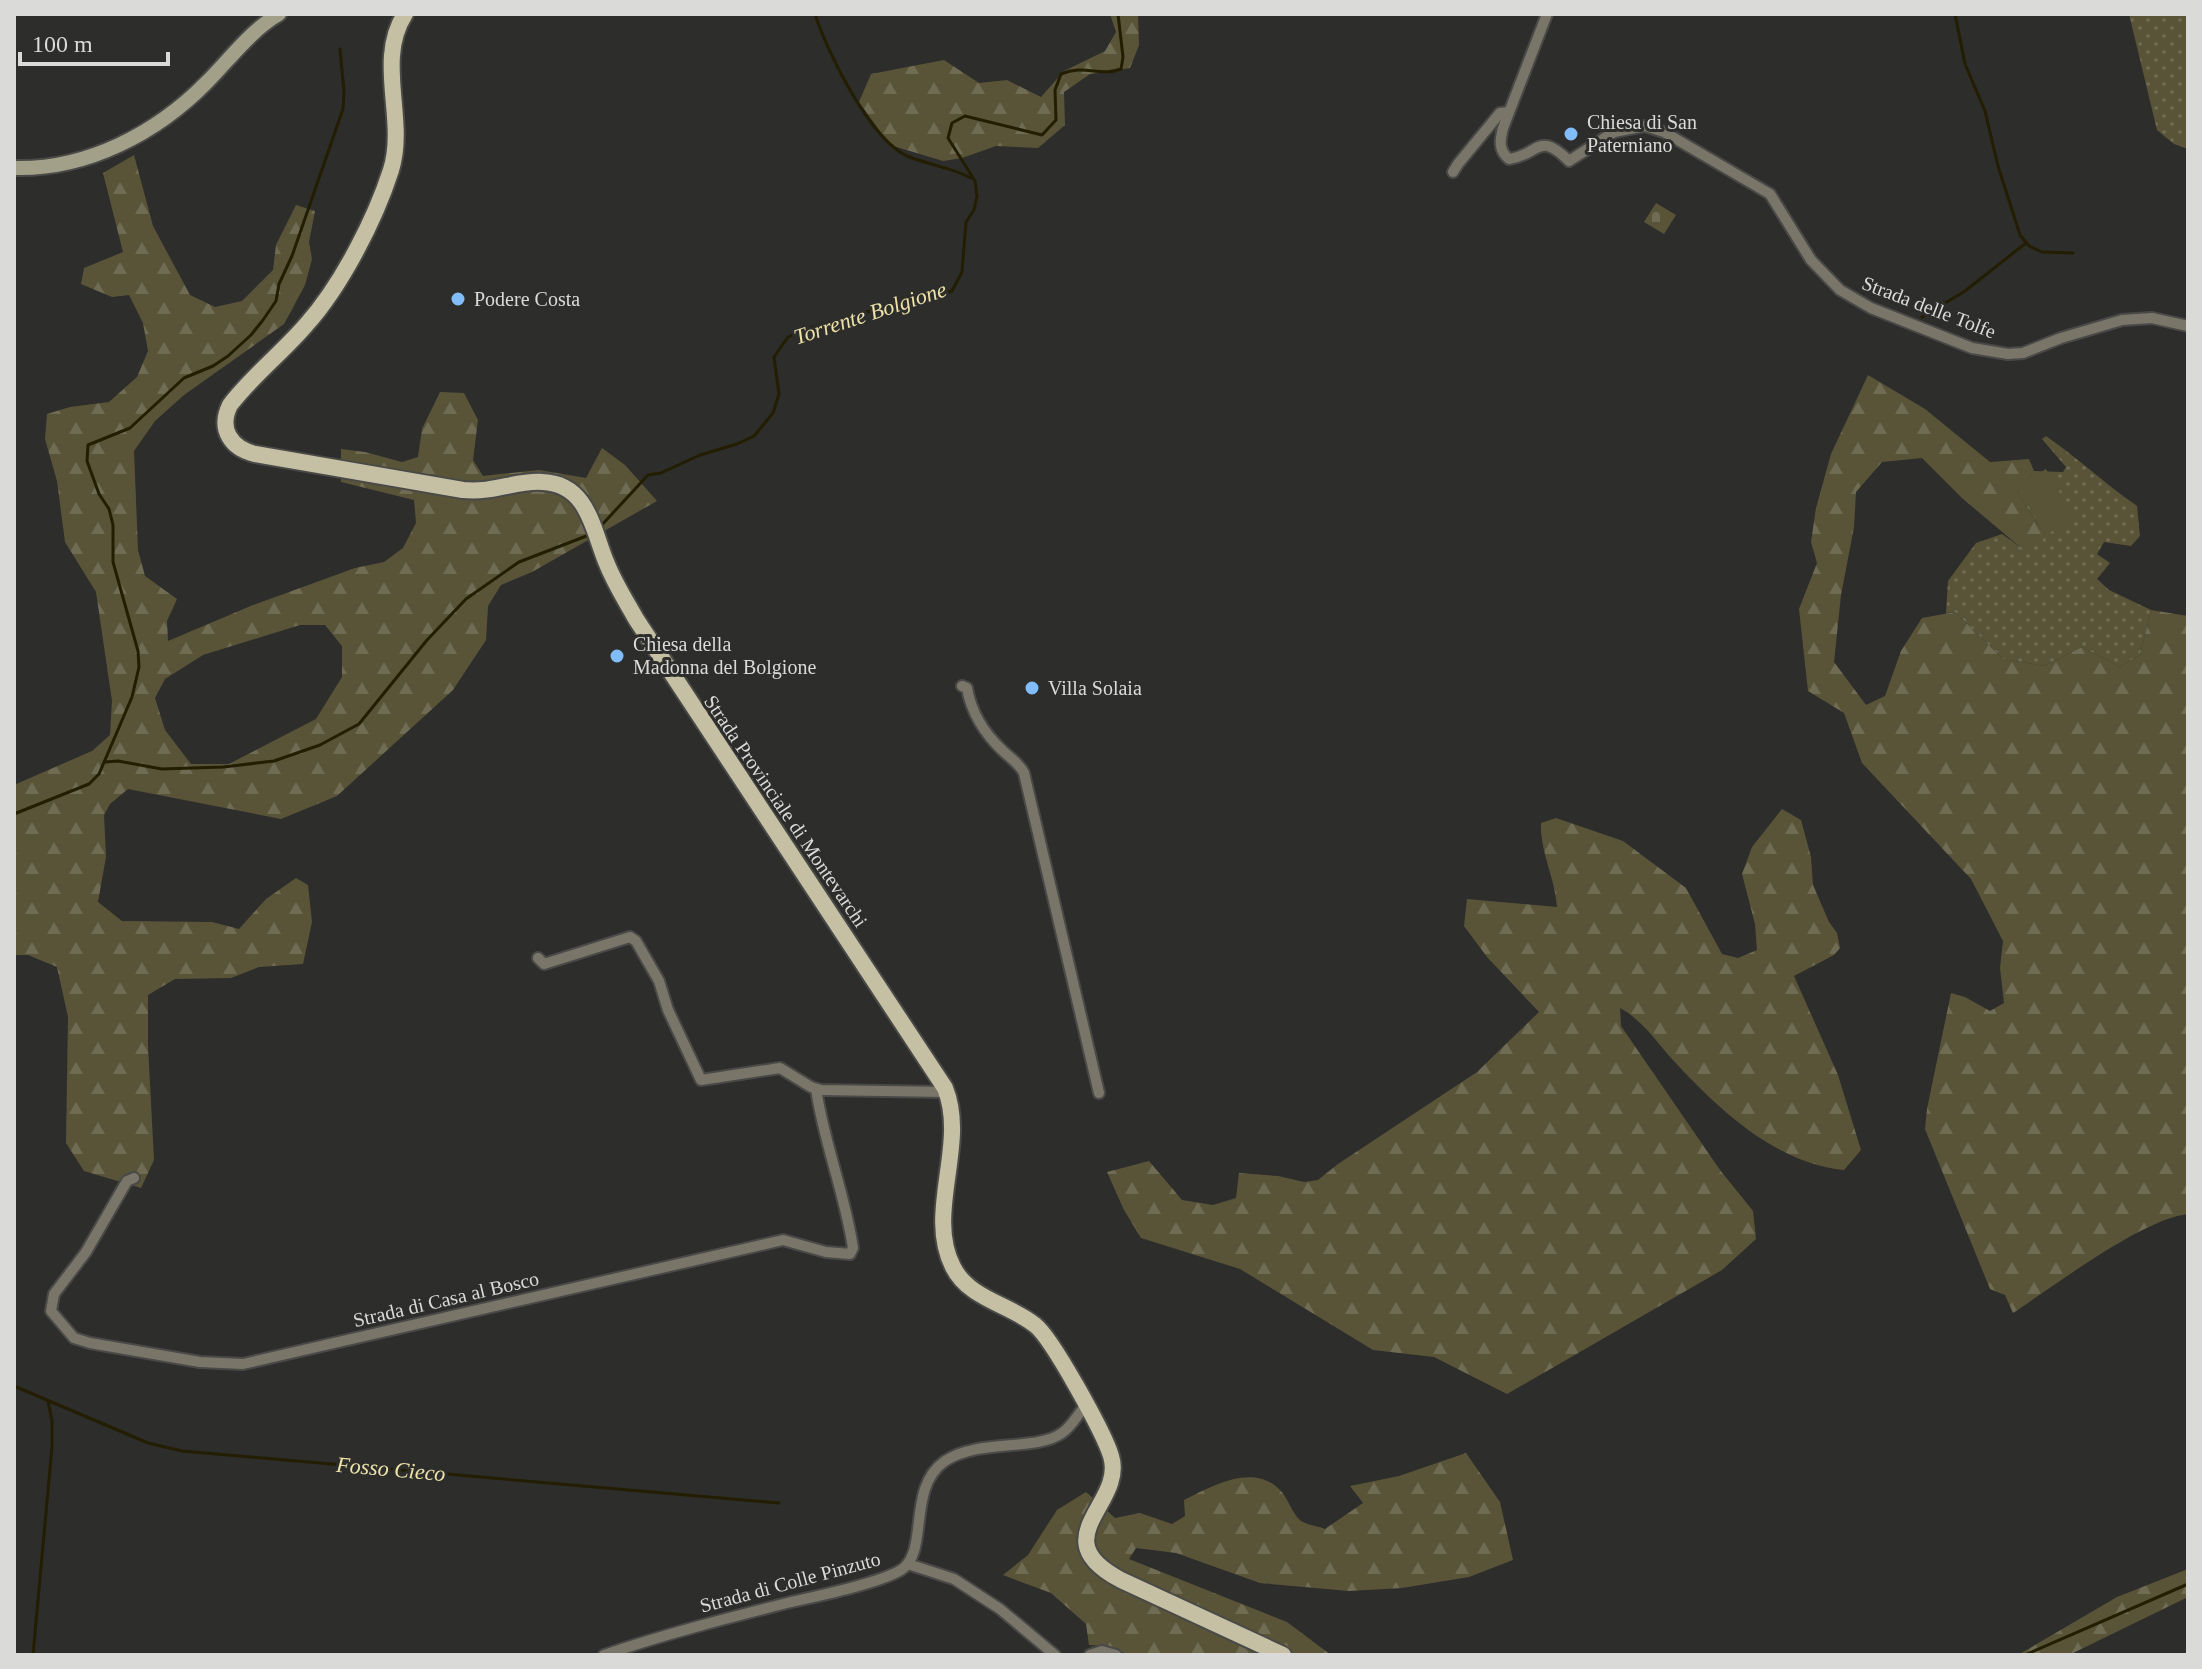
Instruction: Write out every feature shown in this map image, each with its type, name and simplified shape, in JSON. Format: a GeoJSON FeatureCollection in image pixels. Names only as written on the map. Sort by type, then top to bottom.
{"type":"FeatureCollection","features":[{"type":"Feature","properties":{"kind":"main road","name":"Strada Provinciale di Montevarchi"},"geometry":{"type":"LineString","coordinates":[[405,14],[392,54],[397,139],[386,183],[360,241],[331,294],[300,332],[233,401],[225,418],[227,433],[238,448],[255,454],[470,490],[495,490],[548,482],[564,487],[579,499],[592,518],[608,569],[621,593],[946,1092],[952,1124],[944,1231],[946,1250],[952,1265],[970,1289],[1041,1330],[1105,1442],[1113,1463],[1110,1486],[1088,1527],[1089,1549],[1097,1563],[1126,1582],[1283,1655]]}},
{"type":"Feature","properties":{"kind":"street"},"geometry":{"type":"LineString","coordinates":[[14,168],[52,166],[89,158],[149,129],[193,97],[253,33],[279,14]]}},
{"type":"Feature","properties":{"kind":"street","name":"Strada delle Tolfe"},"geometry":{"type":"LineString","coordinates":[[1547,14],[1500,143],[1503,154],[1509,159],[1540,145],[1550,146],[1569,161],[1614,132],[1645,126],[1664,132],[1770,194],[1811,260],[1840,290],[1871,308],[1992,353],[2023,353],[2122,320],[2152,318],[2188,326]]}},
{"type":"Feature","properties":{"kind":"street"},"geometry":{"type":"LineString","coordinates":[[1453,172],[1500,113],[1509,112]]}},
{"type":"Feature","properties":{"kind":"street"},"geometry":{"type":"LineString","coordinates":[[962,686],[967,688],[979,723],[1024,773],[1099,1093]]}},
{"type":"Feature","properties":{"kind":"street"},"geometry":{"type":"LineString","coordinates":[[538,958],[548,965],[596,946],[630,937],[636,941],[659,981],[668,1010],[701,1080],[780,1068],[816,1089],[946,1092]]}},
{"type":"Feature","properties":{"kind":"street","name":"Strada di Casa al Bosco"},"geometry":{"type":"LineString","coordinates":[[134,1178],[127,1181],[86,1252],[54,1294],[51,1311],[74,1338],[90,1343],[200,1362],[243,1364],[783,1240],[826,1252],[850,1254],[853,1248],[846,1207],[816,1089]]}},
{"type":"Feature","properties":{"kind":"street","name":"Strada di Colle Pinzuto"},"geometry":{"type":"LineString","coordinates":[[604,1655],[676,1631],[891,1575],[908,1564],[914,1547],[924,1486],[936,1468],[948,1459],[980,1447],[1053,1437],[1069,1426],[1086,1405]]}},
{"type":"Feature","properties":{"kind":"street"},"geometry":{"type":"LineString","coordinates":[[908,1564],[954,1579],[1000,1609],[1055,1655]]}},
{"type":"Feature","properties":{"kind":"street"},"geometry":{"type":"LineString","coordinates":[[1090,1655],[1102,1651],[1116,1655]]}},
{"type":"Feature","properties":{"kind":"green space"},"geometry":{"type":"Polygon","coordinates":[[[1110,14],[1138,14],[1139,45],[1130,68],[1090,74],[1064,92],[1065,125],[1038,148],[996,146],[943,161],[890,145],[859,102],[871,74],[944,60],[979,83],[1007,80],[1041,97],[1064,71],[1105,51],[1116,32],[1110,14]]]}},
{"type":"Feature","properties":{"kind":"green space"},"geometry":{"type":"Polygon","coordinates":[[[2129,14],[2188,14],[2188,149],[2174,144],[2157,130],[2129,14]]]}},
{"type":"Feature","properties":{"kind":"green space"},"geometry":{"type":"Polygon","coordinates":[[[134,155],[153,226],[190,295],[215,307],[242,301],[273,270],[276,245],[296,205],[315,211],[309,242],[312,259],[305,285],[284,324],[184,395],[155,421],[134,451],[138,550],[145,576],[177,599],[167,621],[168,641],[253,605],[355,568],[384,562],[403,548],[416,523],[414,500],[341,482],[341,449],[402,462],[418,457],[422,429],[440,392],[464,393],[478,420],[473,460],[483,476],[539,470],[586,478],[602,448],[625,465],[657,501],[532,572],[501,585],[488,606],[486,640],[453,690],[337,796],[281,819],[128,789],[110,804],[104,815],[106,857],[98,902],[122,921],[212,922],[239,929],[266,899],[296,878],[308,885],[312,922],[303,964],[259,967],[231,978],[175,979],[148,995],[154,1160],[141,1188],[84,1171],[66,1143],[68,1017],[57,967],[28,955],[14,955],[14,785],[92,751],[110,735],[112,701],[96,592],[65,542],[57,481],[45,439],[47,414],[70,407],[109,402],[137,377],[148,351],[143,323],[129,295],[112,297],[81,284],[84,268],[123,252],[103,173],[134,155]],[[300,625],[203,655],[165,679],[155,698],[165,730],[191,764],[229,764],[316,719],[342,677],[342,646],[325,625],[300,625]]]}},
{"type":"Feature","properties":{"kind":"green space"},"geometry":{"type":"Polygon","coordinates":[[[1656,203],[1676,215],[1664,234],[1644,222],[1656,203]]]}},
{"type":"Feature","properties":{"kind":"green space"},"geometry":{"type":"Polygon","coordinates":[[[1868,375],[1925,409],[1990,462],[2029,459],[2034,471],[2017,492],[2041,529],[2044,545],[2020,547],[1962,498],[1922,458],[1882,462],[1856,492],[1854,527],[1841,595],[1834,662],[1866,705],[1885,696],[1901,651],[1922,618],[1955,612],[2003,659],[2044,666],[2082,647],[2120,667],[2140,655],[2151,610],[2188,616],[2188,1214],[2169,1219],[2123,1240],[2013,1313],[2005,1295],[1990,1289],[1925,1129],[1951,993],[1990,1011],[2004,1003],[2000,968],[2003,941],[1971,879],[1862,763],[1844,713],[1808,691],[1799,609],[1817,563],[1811,542],[1816,508],[1831,454],[1868,375]]]}},
{"type":"Feature","properties":{"kind":"green space"},"geometry":{"type":"Polygon","coordinates":[[[2046,436],[2137,506],[2140,536],[2131,546],[2104,542],[2097,554],[2110,563],[2097,579],[2109,590],[2151,610],[2140,655],[2120,667],[2082,647],[2044,666],[2003,659],[1955,612],[1946,613],[1948,581],[1976,543],[2002,534],[2020,547],[2041,529],[2017,492],[2034,471],[2063,472],[2066,467],[2042,439],[2046,436]]]}},
{"type":"Feature","properties":{"kind":"green space"},"geometry":{"type":"Polygon","coordinates":[[[2046,469],[2075,518],[2046,535],[2017,486],[2046,469]]]}},
{"type":"Feature","properties":{"kind":"green space"},"geometry":{"type":"Polygon","coordinates":[[[1782,809],[1801,820],[1811,857],[1813,885],[1837,933],[1840,948],[1834,955],[1794,976],[1838,1075],[1861,1150],[1844,1170],[1794,1157],[1771,1145],[1728,1114],[1641,1024],[1620,1008],[1621,1026],[1720,1170],[1753,1211],[1756,1239],[1722,1270],[1507,1394],[1434,1357],[1373,1350],[1240,1269],[1141,1238],[1107,1172],[1149,1161],[1182,1200],[1213,1205],[1236,1198],[1239,1173],[1304,1182],[1318,1180],[1477,1072],[1539,1012],[1487,957],[1464,926],[1467,899],[1557,907],[1541,823],[1556,818],[1623,841],[1686,888],[1722,954],[1738,958],[1757,950],[1755,924],[1742,874],[1752,847],[1782,809]]]}},
{"type":"Feature","properties":{"kind":"green space"},"geometry":{"type":"Polygon","coordinates":[[[1466,1453],[1500,1502],[1513,1560],[1469,1577],[1402,1588],[1349,1591],[1260,1583],[1176,1553],[1136,1548],[1129,1559],[1287,1622],[1331,1655],[1127,1655],[1114,1648],[1089,1645],[1086,1624],[1051,1593],[1003,1575],[1028,1555],[1057,1510],[1086,1492],[1115,1518],[1140,1513],[1172,1524],[1185,1516],[1184,1500],[1232,1480],[1257,1478],[1279,1489],[1301,1521],[1325,1529],[1363,1503],[1350,1486],[1399,1476],[1466,1453]]]}},
{"type":"Feature","properties":{"kind":"green space"},"geometry":{"type":"Polygon","coordinates":[[[2188,1569],[2188,1597],[2069,1655],[2018,1655],[2117,1597],[2188,1569]]]}},
{"type":"Feature","properties":{"kind":"waterway"},"geometry":{"type":"LineString","coordinates":[[815,14],[829,50],[852,93],[893,147],[907,156],[971,178]]}},
{"type":"Feature","properties":{"kind":"waterway","name":"Torrente Bolgione"},"geometry":{"type":"LineString","coordinates":[[599,528],[648,475],[661,473],[754,436],[773,413],[779,394],[774,357],[788,337],[877,309],[925,301],[952,291],[962,272],[966,222],[974,210],[977,196],[975,181],[948,138],[952,123],[965,116],[1042,135],[1056,120],[1055,90],[1061,74],[1077,70],[1106,72],[1121,69],[1123,57],[1118,14]]}},
{"type":"Feature","properties":{"kind":"waterway"},"geometry":{"type":"LineString","coordinates":[[1955,14],[1965,64],[1985,111],[1998,166],[2020,235],[2029,246],[2042,252],[2073,253]]}},
{"type":"Feature","properties":{"kind":"waterway"},"geometry":{"type":"LineString","coordinates":[[14,814],[89,784],[99,774],[132,697],[139,667],[138,651],[113,562],[113,525],[87,461],[88,445],[130,428],[184,378],[228,356],[251,335],[276,301],[279,284],[292,256],[343,109],[340,49]]}},
{"type":"Feature","properties":{"kind":"waterway"},"geometry":{"type":"LineString","coordinates":[[1922,317],[1965,291],[2026,243]]}},
{"type":"Feature","properties":{"kind":"waterway","name":"Torrente Bolgione"},"geometry":{"type":"LineString","coordinates":[[105,762],[118,761],[162,769],[223,767],[274,761],[320,745],[359,724],[427,640],[466,599],[519,562],[589,535]]}},
{"type":"Feature","properties":{"kind":"waterway","name":"Fosso Cieco"},"geometry":{"type":"LineString","coordinates":[[14,1386],[148,1443],[182,1451],[779,1503]]}},
{"type":"Feature","properties":{"kind":"waterway"},"geometry":{"type":"LineString","coordinates":[[33,1655],[52,1447],[48,1401]]}},
{"type":"Feature","properties":{"kind":"waterway"},"geometry":{"type":"LineString","coordinates":[[2025,1655],[2188,1584]]}},
{"type":"Feature","properties":{"kind":"place","name":"Chiesa di San Paterniano"},"geometry":{"type":"Point","coordinates":[1571,134]}},
{"type":"Feature","properties":{"kind":"place","name":"Podere Costa"},"geometry":{"type":"Point","coordinates":[458,299]}},
{"type":"Feature","properties":{"kind":"place","name":"Chiesa della Madonna del Bolgione"},"geometry":{"type":"Point","coordinates":[617,656]}},
{"type":"Feature","properties":{"kind":"place","name":"Villa Solaia"},"geometry":{"type":"Point","coordinates":[1032,688]}}]}
